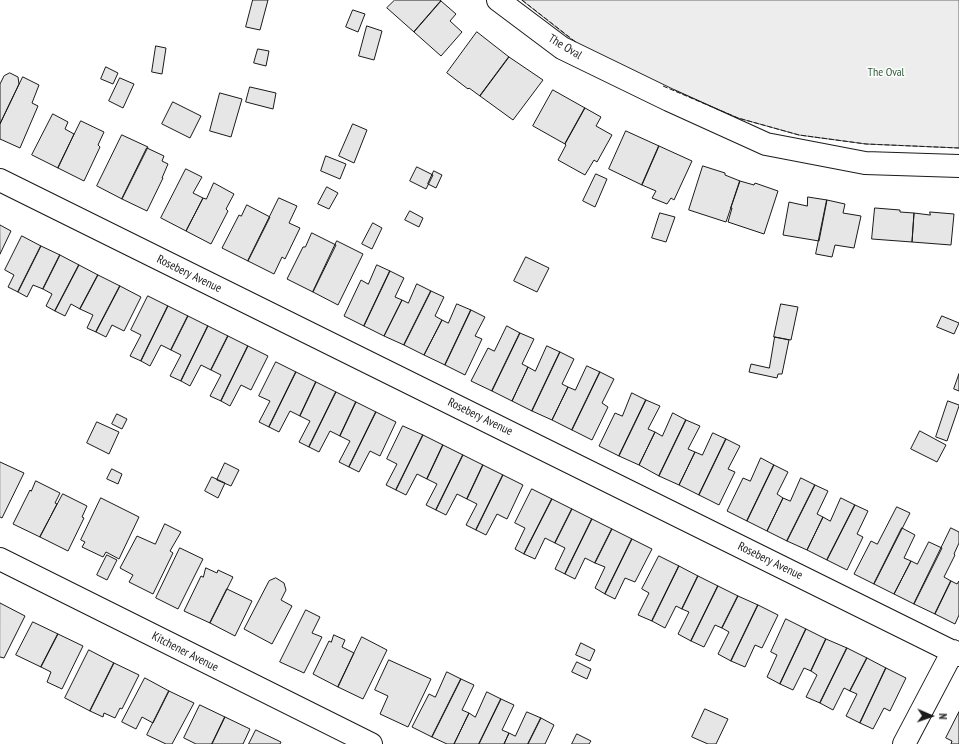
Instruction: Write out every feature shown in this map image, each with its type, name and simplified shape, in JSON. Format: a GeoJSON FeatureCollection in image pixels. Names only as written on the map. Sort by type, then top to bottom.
{"type":"FeatureCollection","features":[{"type":"Feature","properties":{"kind":"street","name":"The Oval"},"geometry":{"type":"LineString","coordinates":[[498,0],[562,48],[669,100],[766,144],[865,163],[959,166]]}},
{"type":"Feature","properties":{"kind":"street","name":"Rosebery Avenue"},"geometry":{"type":"LineString","coordinates":[[0,180],[956,653]]}},
{"type":"Feature","properties":{"kind":"street","name":"Kitchener Avenue"},"geometry":{"type":"LineString","coordinates":[[0,559],[371,744]]}},
{"type":"Feature","properties":{"kind":"street"},"geometry":{"type":"LineString","coordinates":[[904,744],[956,653]]}},
{"type":"Feature","properties":{"kind":"shaded area","name":"The Oval"},"geometry":{"type":"Polygon","coordinates":[[[522,0],[959,0],[959,148],[866,144],[799,135],[738,118],[637,74],[575,42],[522,0]]]}},
{"type":"Feature","properties":{"kind":"building"},"geometry":{"type":"Polygon","coordinates":[[[253,0],[268,0],[260,30],[246,27],[253,0]]]}},
{"type":"Feature","properties":{"kind":"building"},"geometry":{"type":"Polygon","coordinates":[[[395,0],[441,1],[414,32],[387,8],[395,0]]]}},
{"type":"Feature","properties":{"kind":"building"},"geometry":{"type":"Polygon","coordinates":[[[441,1],[456,14],[450,21],[462,32],[441,56],[414,32],[441,1]]]}},
{"type":"Feature","properties":{"kind":"building"},"geometry":{"type":"Polygon","coordinates":[[[353,10],[365,14],[358,32],[346,27],[353,10]]]}},
{"type":"Feature","properties":{"kind":"building"},"geometry":{"type":"Polygon","coordinates":[[[367,26],[382,31],[374,60],[359,56],[367,26]]]}},
{"type":"Feature","properties":{"kind":"building"},"geometry":{"type":"Polygon","coordinates":[[[477,32],[509,57],[480,96],[447,73],[477,32]]]}},
{"type":"Feature","properties":{"kind":"building"},"geometry":{"type":"Polygon","coordinates":[[[156,46],[166,48],[162,74],[152,72],[156,46]]]}},
{"type":"Feature","properties":{"kind":"building"},"geometry":{"type":"Polygon","coordinates":[[[258,49],[269,51],[266,66],[254,63],[258,49]]]}},
{"type":"Feature","properties":{"kind":"building"},"geometry":{"type":"Polygon","coordinates":[[[509,57],[543,80],[513,120],[480,96],[509,57]]]}},
{"type":"Feature","properties":{"kind":"building"},"geometry":{"type":"Polygon","coordinates":[[[106,67],[118,73],[113,84],[101,79],[106,67]]]}},
{"type":"Feature","properties":{"kind":"building"},"geometry":{"type":"Polygon","coordinates":[[[10,73],[18,77],[19,84],[0,124],[0,84],[4,76],[10,73]]]}},
{"type":"Feature","properties":{"kind":"building"},"geometry":{"type":"Polygon","coordinates":[[[23,77],[39,85],[32,103],[38,106],[20,148],[0,139],[0,124],[23,77]]]}},
{"type":"Feature","properties":{"kind":"building"},"geometry":{"type":"Polygon","coordinates":[[[120,78],[134,84],[123,108],[109,101],[120,78]]]}},
{"type":"Feature","properties":{"kind":"building"},"geometry":{"type":"Polygon","coordinates":[[[250,87],[276,93],[273,109],[246,102],[250,87]]]}},
{"type":"Feature","properties":{"kind":"building"},"geometry":{"type":"Polygon","coordinates":[[[553,90],[585,108],[565,144],[533,126],[553,90]]]}},
{"type":"Feature","properties":{"kind":"building"},"geometry":{"type":"Polygon","coordinates":[[[220,93],[242,99],[231,137],[210,131],[220,93]]]}},
{"type":"Feature","properties":{"kind":"building"},"geometry":{"type":"Polygon","coordinates":[[[173,102],[201,116],[190,138],[162,124],[173,102]]]}},
{"type":"Feature","properties":{"kind":"building"},"geometry":{"type":"Polygon","coordinates":[[[585,108],[601,117],[596,126],[612,135],[597,162],[594,160],[585,175],[558,160],[585,108]]]}},
{"type":"Feature","properties":{"kind":"building"},"geometry":{"type":"Polygon","coordinates":[[[53,114],[68,122],[65,129],[74,134],[58,168],[32,155],[53,114]]]}},
{"type":"Feature","properties":{"kind":"building"},"geometry":{"type":"Polygon","coordinates":[[[81,121],[104,132],[98,145],[100,147],[84,181],[58,168],[81,121]]]}},
{"type":"Feature","properties":{"kind":"building"},"geometry":{"type":"Polygon","coordinates":[[[353,124],[367,130],[354,163],[339,156],[353,124]]]}},
{"type":"Feature","properties":{"kind":"building"},"geometry":{"type":"Polygon","coordinates":[[[626,131],[659,146],[642,185],[609,169],[626,131]]]}},
{"type":"Feature","properties":{"kind":"building"},"geometry":{"type":"Polygon","coordinates":[[[122,135],[148,147],[122,199],[97,186],[122,135]]]}},
{"type":"Feature","properties":{"kind":"building"},"geometry":{"type":"Polygon","coordinates":[[[659,146],[692,161],[674,200],[671,198],[667,204],[652,198],[656,191],[642,185],[659,146]]]}},
{"type":"Feature","properties":{"kind":"building"},"geometry":{"type":"Polygon","coordinates":[[[147,148],[164,156],[162,161],[168,164],[147,211],[122,199],[147,148]]]}},
{"type":"Feature","properties":{"kind":"building"},"geometry":{"type":"Polygon","coordinates":[[[326,156],[346,164],[340,179],[321,171],[326,156]]]}},
{"type":"Feature","properties":{"kind":"building"},"geometry":{"type":"Polygon","coordinates":[[[703,166],[725,173],[725,175],[740,181],[726,222],[689,210],[703,166]]]}},
{"type":"Feature","properties":{"kind":"building"},"geometry":{"type":"Polygon","coordinates":[[[417,167],[433,175],[426,189],[410,181],[417,167]]]}},
{"type":"Feature","properties":{"kind":"building"},"geometry":{"type":"Polygon","coordinates":[[[186,169],[202,177],[193,193],[203,198],[186,231],[161,218],[186,169]]]}},
{"type":"Feature","properties":{"kind":"building"},"geometry":{"type":"Polygon","coordinates":[[[434,171],[442,175],[436,188],[428,184],[434,171]]]}},
{"type":"Feature","properties":{"kind":"building"},"geometry":{"type":"Polygon","coordinates":[[[596,174],[607,179],[595,207],[583,201],[596,174]]]}},
{"type":"Feature","properties":{"kind":"building"},"geometry":{"type":"Polygon","coordinates":[[[740,181],[754,185],[755,183],[778,191],[764,234],[728,222],[740,181]]]}},
{"type":"Feature","properties":{"kind":"building"},"geometry":{"type":"Polygon","coordinates":[[[214,183],[234,194],[226,209],[228,211],[211,244],[186,231],[203,198],[206,199],[214,183]]]}},
{"type":"Feature","properties":{"kind":"building"},"geometry":{"type":"Polygon","coordinates":[[[327,187],[338,193],[329,209],[318,204],[327,187]]]}},
{"type":"Feature","properties":{"kind":"building"},"geometry":{"type":"Polygon","coordinates":[[[808,197],[827,200],[819,241],[783,235],[789,202],[807,206],[808,197]]]}},
{"type":"Feature","properties":{"kind":"building"},"geometry":{"type":"Polygon","coordinates":[[[279,198],[297,206],[289,223],[300,228],[285,259],[282,257],[274,274],[248,261],[279,198]]]}},
{"type":"Feature","properties":{"kind":"building"},"geometry":{"type":"Polygon","coordinates":[[[827,200],[845,204],[843,213],[861,216],[854,248],[835,245],[832,257],[816,254],[827,200]]]}},
{"type":"Feature","properties":{"kind":"building"},"geometry":{"type":"Polygon","coordinates":[[[247,205],[270,217],[248,261],[222,248],[239,215],[241,216],[247,205]]]}},
{"type":"Feature","properties":{"kind":"building"},"geometry":{"type":"Polygon","coordinates":[[[875,208],[914,213],[912,242],[872,239],[875,208]]]}},
{"type":"Feature","properties":{"kind":"building"},"geometry":{"type":"Polygon","coordinates":[[[410,211],[423,218],[419,227],[405,220],[410,211]]]}},
{"type":"Feature","properties":{"kind":"building"},"geometry":{"type":"Polygon","coordinates":[[[930,212],[954,214],[951,245],[912,242],[914,213],[930,215],[930,212]]]}},
{"type":"Feature","properties":{"kind":"building"},"geometry":{"type":"Polygon","coordinates":[[[660,213],[675,217],[666,242],[652,238],[660,213]]]}},
{"type":"Feature","properties":{"kind":"building"},"geometry":{"type":"Polygon","coordinates":[[[373,223],[382,228],[372,249],[362,244],[373,223]]]}},
{"type":"Feature","properties":{"kind":"building"},"geometry":{"type":"Polygon","coordinates":[[[0,225],[11,231],[0,254],[0,225]]]}},
{"type":"Feature","properties":{"kind":"building"},"geometry":{"type":"Polygon","coordinates":[[[312,233],[336,245],[313,292],[287,279],[303,247],[305,247],[312,233]]]}},
{"type":"Feature","properties":{"kind":"building"},"geometry":{"type":"Polygon","coordinates":[[[22,236],[41,246],[18,292],[8,287],[14,275],[5,270],[22,236]]]}},
{"type":"Feature","properties":{"kind":"building"},"geometry":{"type":"Polygon","coordinates":[[[337,241],[363,254],[338,305],[313,292],[337,241]]]}},
{"type":"Feature","properties":{"kind":"building"},"geometry":{"type":"Polygon","coordinates":[[[41,246],[60,255],[43,289],[33,285],[27,297],[18,292],[41,246]]]}},
{"type":"Feature","properties":{"kind":"building"},"geometry":{"type":"Polygon","coordinates":[[[60,255],[79,265],[55,311],[46,306],[52,294],[43,289],[60,255]]]}},
{"type":"Feature","properties":{"kind":"building"},"geometry":{"type":"Polygon","coordinates":[[[526,257],[549,268],[537,292],[514,281],[526,257]]]}},
{"type":"Feature","properties":{"kind":"building"},"geometry":{"type":"Polygon","coordinates":[[[79,265],[98,275],[80,309],[71,304],[65,316],[55,311],[79,265]]]}},
{"type":"Feature","properties":{"kind":"building"},"geometry":{"type":"Polygon","coordinates":[[[377,265],[390,271],[364,326],[344,316],[361,280],[368,284],[377,265]]]}},
{"type":"Feature","properties":{"kind":"building"},"geometry":{"type":"Polygon","coordinates":[[[390,271],[404,278],[395,297],[402,300],[384,336],[364,326],[390,271]]]}},
{"type":"Feature","properties":{"kind":"building"},"geometry":{"type":"Polygon","coordinates":[[[98,275],[120,286],[96,332],[87,328],[93,315],[80,309],[98,275]]]}},
{"type":"Feature","properties":{"kind":"building"},"geometry":{"type":"Polygon","coordinates":[[[417,284],[431,291],[404,345],[384,336],[402,300],[408,303],[417,284]]]}},
{"type":"Feature","properties":{"kind":"building"},"geometry":{"type":"Polygon","coordinates":[[[120,286],[141,297],[124,331],[112,325],[106,337],[96,332],[120,286]]]}},
{"type":"Feature","properties":{"kind":"building"},"geometry":{"type":"Polygon","coordinates":[[[431,291],[444,297],[435,316],[442,320],[424,355],[404,345],[431,291]]]}},
{"type":"Feature","properties":{"kind":"building"},"geometry":{"type":"Polygon","coordinates":[[[148,296],[168,306],[141,361],[130,356],[141,335],[131,330],[148,296]]]}},
{"type":"Feature","properties":{"kind":"building"},"geometry":{"type":"Polygon","coordinates":[[[457,304],[471,310],[445,365],[424,355],[442,320],[448,323],[457,304]]]}},
{"type":"Feature","properties":{"kind":"building"},"geometry":{"type":"Polygon","coordinates":[[[781,304],[798,307],[791,340],[774,337],[781,304]]]}},
{"type":"Feature","properties":{"kind":"building"},"geometry":{"type":"Polygon","coordinates":[[[168,306],[188,316],[171,350],[161,345],[150,366],[141,361],[168,306]]]}},
{"type":"Feature","properties":{"kind":"building"},"geometry":{"type":"Polygon","coordinates":[[[471,310],[485,317],[475,336],[482,339],[465,375],[445,365],[471,310]]]}},
{"type":"Feature","properties":{"kind":"building"},"geometry":{"type":"Polygon","coordinates":[[[188,316],[208,326],[181,381],[170,376],[181,355],[171,350],[188,316]]]}},
{"type":"Feature","properties":{"kind":"building"},"geometry":{"type":"Polygon","coordinates":[[[942,316],[959,323],[954,334],[937,327],[942,316]]]}},
{"type":"Feature","properties":{"kind":"building"},"geometry":{"type":"Polygon","coordinates":[[[208,326],[228,336],[211,370],[201,365],[190,386],[181,381],[208,326]]]}},
{"type":"Feature","properties":{"kind":"building"},"geometry":{"type":"Polygon","coordinates":[[[507,326],[520,333],[492,391],[471,381],[488,348],[494,351],[507,326]]]}},
{"type":"Feature","properties":{"kind":"building"},"geometry":{"type":"Polygon","coordinates":[[[520,333],[534,339],[522,364],[528,367],[512,401],[492,391],[520,333]]]}},
{"type":"Feature","properties":{"kind":"building"},"geometry":{"type":"Polygon","coordinates":[[[228,336],[248,346],[221,401],[210,396],[221,375],[211,370],[228,336]]]}},
{"type":"Feature","properties":{"kind":"building"},"geometry":{"type":"Polygon","coordinates":[[[775,337],[789,340],[782,374],[778,374],[777,378],[749,372],[751,364],[769,368],[775,337]]]}},
{"type":"Feature","properties":{"kind":"building"},"geometry":{"type":"Polygon","coordinates":[[[248,346],[268,356],[251,390],[241,385],[230,406],[221,401],[248,346]]]}},
{"type":"Feature","properties":{"kind":"building"},"geometry":{"type":"Polygon","coordinates":[[[547,346],[560,352],[532,411],[512,401],[528,367],[535,371],[547,346]]]}},
{"type":"Feature","properties":{"kind":"building"},"geometry":{"type":"Polygon","coordinates":[[[560,352],[574,359],[562,384],[568,387],[552,420],[532,411],[560,352]]]}},
{"type":"Feature","properties":{"kind":"building"},"geometry":{"type":"Polygon","coordinates":[[[276,362],[296,372],[269,427],[259,422],[270,401],[259,396],[276,362]]]}},
{"type":"Feature","properties":{"kind":"building"},"geometry":{"type":"Polygon","coordinates":[[[587,366],[600,372],[572,430],[552,420],[568,387],[575,390],[587,366]]]}},
{"type":"Feature","properties":{"kind":"building"},"geometry":{"type":"Polygon","coordinates":[[[296,372],[316,382],[300,416],[290,411],[279,432],[269,427],[296,372]]]}},
{"type":"Feature","properties":{"kind":"building"},"geometry":{"type":"Polygon","coordinates":[[[600,372],[614,379],[602,403],[608,407],[592,440],[572,430],[600,372]]]}},
{"type":"Feature","properties":{"kind":"building"},"geometry":{"type":"Polygon","coordinates":[[[959,374],[959,391],[954,389],[959,374]]]}},
{"type":"Feature","properties":{"kind":"building"},"geometry":{"type":"Polygon","coordinates":[[[316,382],[336,392],[309,447],[299,442],[310,421],[300,416],[316,382]]]}},
{"type":"Feature","properties":{"kind":"building"},"geometry":{"type":"Polygon","coordinates":[[[336,392],[356,402],[340,436],[330,431],[319,452],[309,447],[336,392]]]}},
{"type":"Feature","properties":{"kind":"building"},"geometry":{"type":"Polygon","coordinates":[[[632,393],[646,400],[619,456],[599,446],[615,413],[622,416],[632,393]]]}},
{"type":"Feature","properties":{"kind":"building"},"geometry":{"type":"Polygon","coordinates":[[[646,400],[660,406],[648,429],[655,432],[639,465],[619,456],[646,400]]]}},
{"type":"Feature","properties":{"kind":"building"},"geometry":{"type":"Polygon","coordinates":[[[948,401],[959,406],[947,441],[936,437],[948,401]]]}},
{"type":"Feature","properties":{"kind":"building"},"geometry":{"type":"Polygon","coordinates":[[[356,402],[376,412],[349,467],[339,462],[350,441],[340,436],[356,402]]]}},
{"type":"Feature","properties":{"kind":"building"},"geometry":{"type":"Polygon","coordinates":[[[376,412],[396,422],[380,456],[370,451],[359,472],[349,467],[376,412]]]}},
{"type":"Feature","properties":{"kind":"building"},"geometry":{"type":"Polygon","coordinates":[[[673,413],[686,420],[659,476],[639,465],[655,432],[662,436],[673,413]]]}},
{"type":"Feature","properties":{"kind":"building"},"geometry":{"type":"Polygon","coordinates":[[[117,414],[127,419],[122,429],[112,424],[117,414]]]}},
{"type":"Feature","properties":{"kind":"building"},"geometry":{"type":"Polygon","coordinates":[[[686,420],[700,426],[688,449],[695,452],[679,485],[659,476],[686,420]]]}},
{"type":"Feature","properties":{"kind":"building"},"geometry":{"type":"Polygon","coordinates":[[[97,422],[119,432],[109,454],[87,443],[97,422]]]}},
{"type":"Feature","properties":{"kind":"building"},"geometry":{"type":"Polygon","coordinates":[[[403,426],[423,435],[396,490],[386,485],[397,464],[387,459],[403,426]]]}},
{"type":"Feature","properties":{"kind":"building"},"geometry":{"type":"Polygon","coordinates":[[[920,431],[946,445],[937,462],[911,449],[920,431]]]}},
{"type":"Feature","properties":{"kind":"building"},"geometry":{"type":"Polygon","coordinates":[[[713,433],[726,439],[699,495],[679,485],[695,452],[702,455],[713,433]]]}},
{"type":"Feature","properties":{"kind":"building"},"geometry":{"type":"Polygon","coordinates":[[[423,435],[443,445],[427,479],[417,474],[406,495],[396,490],[423,435]]]}},
{"type":"Feature","properties":{"kind":"building"},"geometry":{"type":"Polygon","coordinates":[[[726,439],[740,446],[728,469],[735,472],[719,505],[699,495],[726,439]]]}},
{"type":"Feature","properties":{"kind":"building"},"geometry":{"type":"Polygon","coordinates":[[[443,445],[463,455],[436,510],[426,505],[437,484],[427,479],[443,445]]]}},
{"type":"Feature","properties":{"kind":"building"},"geometry":{"type":"Polygon","coordinates":[[[463,455],[483,465],[467,499],[457,494],[446,515],[436,510],[463,455]]]}},
{"type":"Feature","properties":{"kind":"building"},"geometry":{"type":"Polygon","coordinates":[[[761,458],[774,465],[747,521],[727,511],[743,478],[750,481],[761,458]]]}},
{"type":"Feature","properties":{"kind":"building"},"geometry":{"type":"Polygon","coordinates":[[[0,462],[24,473],[2,518],[0,517],[0,462]]]}},
{"type":"Feature","properties":{"kind":"building"},"geometry":{"type":"Polygon","coordinates":[[[225,463],[239,470],[231,486],[217,480],[225,463]]]}},
{"type":"Feature","properties":{"kind":"building"},"geometry":{"type":"Polygon","coordinates":[[[483,465],[503,475],[476,530],[466,525],[477,504],[467,499],[483,465]]]}},
{"type":"Feature","properties":{"kind":"building"},"geometry":{"type":"Polygon","coordinates":[[[774,465],[788,472],[777,494],[783,498],[767,531],[747,521],[774,465]]]}},
{"type":"Feature","properties":{"kind":"building"},"geometry":{"type":"Polygon","coordinates":[[[112,469],[122,474],[118,484],[107,479],[112,469]]]}},
{"type":"Feature","properties":{"kind":"building"},"geometry":{"type":"Polygon","coordinates":[[[503,475],[523,485],[507,519],[497,514],[486,535],[476,530],[503,475]]]}},
{"type":"Feature","properties":{"kind":"building"},"geometry":{"type":"Polygon","coordinates":[[[212,477],[225,483],[218,498],[205,491],[212,477]]]}},
{"type":"Feature","properties":{"kind":"building"},"geometry":{"type":"Polygon","coordinates":[[[801,478],[815,485],[787,541],[767,531],[783,498],[790,501],[801,478]]]}},
{"type":"Feature","properties":{"kind":"building"},"geometry":{"type":"Polygon","coordinates":[[[36,481],[60,493],[55,503],[57,504],[40,537],[13,524],[36,481]]]}},
{"type":"Feature","properties":{"kind":"building"},"geometry":{"type":"Polygon","coordinates":[[[815,485],[828,491],[817,514],[823,517],[807,550],[787,541],[815,485]]]}},
{"type":"Feature","properties":{"kind":"building"},"geometry":{"type":"Polygon","coordinates":[[[532,489],[552,499],[524,554],[515,549],[525,528],[515,523],[532,489]]]}},
{"type":"Feature","properties":{"kind":"building"},"geometry":{"type":"Polygon","coordinates":[[[63,494],[87,506],[82,517],[84,518],[68,551],[40,537],[63,494]]]}},
{"type":"Feature","properties":{"kind":"building"},"geometry":{"type":"Polygon","coordinates":[[[101,498],[139,517],[119,559],[106,552],[103,557],[82,547],[85,542],[81,540],[101,498]]]}},
{"type":"Feature","properties":{"kind":"building"},"geometry":{"type":"Polygon","coordinates":[[[841,498],[855,505],[827,560],[807,550],[823,517],[830,521],[841,498]]]}},
{"type":"Feature","properties":{"kind":"building"},"geometry":{"type":"Polygon","coordinates":[[[552,499],[572,509],[555,543],[545,538],[535,559],[524,554],[552,499]]]}},
{"type":"Feature","properties":{"kind":"building"},"geometry":{"type":"Polygon","coordinates":[[[855,505],[868,511],[857,534],[863,537],[847,570],[827,560],[855,505]]]}},
{"type":"Feature","properties":{"kind":"building"},"geometry":{"type":"Polygon","coordinates":[[[897,507],[910,513],[874,584],[854,574],[871,541],[877,544],[897,507]]]}},
{"type":"Feature","properties":{"kind":"building"},"geometry":{"type":"Polygon","coordinates":[[[572,509],[592,519],[565,574],[555,569],[565,548],[555,543],[572,509]]]}},
{"type":"Feature","properties":{"kind":"building"},"geometry":{"type":"Polygon","coordinates":[[[592,519],[612,529],[595,563],[585,558],[575,579],[565,574],[592,519]]]}},
{"type":"Feature","properties":{"kind":"building"},"geometry":{"type":"Polygon","coordinates":[[[165,524],[181,532],[170,551],[173,553],[153,594],[129,582],[133,575],[120,568],[137,536],[155,544],[165,524]]]}},
{"type":"Feature","properties":{"kind":"building"},"geometry":{"type":"Polygon","coordinates":[[[902,528],[915,535],[904,558],[911,561],[894,594],[874,584],[902,528]]]}},
{"type":"Feature","properties":{"kind":"building"},"geometry":{"type":"Polygon","coordinates":[[[951,528],[959,532],[959,543],[944,577],[951,581],[935,614],[914,604],[951,528]]]}},
{"type":"Feature","properties":{"kind":"building"},"geometry":{"type":"Polygon","coordinates":[[[612,529],[632,539],[605,594],[595,588],[605,567],[595,563],[612,529]]]}},
{"type":"Feature","properties":{"kind":"building"},"geometry":{"type":"Polygon","coordinates":[[[632,539],[652,549],[635,582],[625,578],[615,599],[605,594],[632,539]]]}},
{"type":"Feature","properties":{"kind":"building"},"geometry":{"type":"Polygon","coordinates":[[[929,542],[942,548],[914,604],[894,594],[911,561],[917,564],[929,542]]]}},
{"type":"Feature","properties":{"kind":"building"},"geometry":{"type":"Polygon","coordinates":[[[180,548],[203,559],[178,609],[156,598],[180,548]]]}},
{"type":"Feature","properties":{"kind":"building"},"geometry":{"type":"Polygon","coordinates":[[[107,555],[117,560],[107,580],[97,575],[107,555]]]}},
{"type":"Feature","properties":{"kind":"building"},"geometry":{"type":"Polygon","coordinates":[[[659,556],[679,566],[652,621],[638,615],[649,593],[642,589],[659,556]]]}},
{"type":"Feature","properties":{"kind":"building"},"geometry":{"type":"Polygon","coordinates":[[[679,566],[698,576],[682,609],[676,606],[665,628],[652,621],[679,566]]]}},
{"type":"Feature","properties":{"kind":"building"},"geometry":{"type":"Polygon","coordinates":[[[206,568],[217,573],[218,570],[233,577],[210,623],[184,611],[201,576],[203,577],[206,568]]]}},
{"type":"Feature","properties":{"kind":"building"},"geometry":{"type":"Polygon","coordinates":[[[698,576],[718,586],[691,641],[678,634],[689,612],[682,609],[698,576]]]}},
{"type":"Feature","properties":{"kind":"building"},"geometry":{"type":"Polygon","coordinates":[[[276,578],[284,583],[286,590],[281,600],[292,606],[272,644],[244,629],[269,581],[276,578]]]}},
{"type":"Feature","properties":{"kind":"building"},"geometry":{"type":"Polygon","coordinates":[[[951,581],[957,584],[959,581],[959,615],[955,624],[935,614],[951,581]]]}},
{"type":"Feature","properties":{"kind":"building"},"geometry":{"type":"Polygon","coordinates":[[[718,586],[738,596],[722,628],[715,625],[704,647],[691,641],[718,586]]]}},
{"type":"Feature","properties":{"kind":"building"},"geometry":{"type":"Polygon","coordinates":[[[227,589],[252,601],[235,636],[210,623],[227,589]]]}},
{"type":"Feature","properties":{"kind":"building"},"geometry":{"type":"Polygon","coordinates":[[[738,596],[758,605],[731,661],[718,654],[729,632],[722,628],[738,596]]]}},
{"type":"Feature","properties":{"kind":"building"},"geometry":{"type":"Polygon","coordinates":[[[0,603],[25,616],[4,658],[0,657],[0,603]]]}},
{"type":"Feature","properties":{"kind":"building"},"geometry":{"type":"Polygon","coordinates":[[[758,605],[778,615],[762,648],[755,645],[745,667],[731,661],[758,605]]]}},
{"type":"Feature","properties":{"kind":"building"},"geometry":{"type":"Polygon","coordinates":[[[306,610],[320,617],[312,633],[322,637],[304,673],[280,662],[306,610]]]}},
{"type":"Feature","properties":{"kind":"building"},"geometry":{"type":"Polygon","coordinates":[[[786,619],[806,629],[780,684],[767,677],[777,655],[771,652],[786,619]]]}},
{"type":"Feature","properties":{"kind":"building"},"geometry":{"type":"Polygon","coordinates":[[[33,622],[58,634],[41,667],[16,655],[33,622]]]}},
{"type":"Feature","properties":{"kind":"building"},"geometry":{"type":"Polygon","coordinates":[[[806,629],[826,639],[811,671],[804,668],[793,690],[780,684],[806,629]]]}},
{"type":"Feature","properties":{"kind":"building"},"geometry":{"type":"Polygon","coordinates":[[[58,634],[83,646],[62,689],[47,682],[51,672],[41,667],[58,634]]]}},
{"type":"Feature","properties":{"kind":"building"},"geometry":{"type":"Polygon","coordinates":[[[334,635],[345,640],[342,647],[354,653],[338,687],[313,674],[329,641],[331,642],[334,635]]]}},
{"type":"Feature","properties":{"kind":"building"},"geometry":{"type":"Polygon","coordinates":[[[362,637],[387,650],[363,699],[338,687],[362,637]]]}},
{"type":"Feature","properties":{"kind":"building"},"geometry":{"type":"Polygon","coordinates":[[[826,639],[847,648],[820,703],[806,697],[817,675],[811,671],[826,639]]]}},
{"type":"Feature","properties":{"kind":"building"},"geometry":{"type":"Polygon","coordinates":[[[581,643],[595,650],[590,661],[576,655],[581,643]]]}},
{"type":"Feature","properties":{"kind":"building"},"geometry":{"type":"Polygon","coordinates":[[[847,648],[867,658],[850,691],[844,688],[833,710],[820,703],[847,648]]]}},
{"type":"Feature","properties":{"kind":"building"},"geometry":{"type":"Polygon","coordinates":[[[89,650],[114,663],[90,711],[65,698],[89,650]]]}},
{"type":"Feature","properties":{"kind":"building"},"geometry":{"type":"Polygon","coordinates":[[[867,658],[886,668],[860,723],[846,716],[857,694],[850,691],[867,658]]]}},
{"type":"Feature","properties":{"kind":"building"},"geometry":{"type":"Polygon","coordinates":[[[389,660],[431,679],[408,727],[380,714],[388,696],[375,690],[389,660]]]}},
{"type":"Feature","properties":{"kind":"building"},"geometry":{"type":"Polygon","coordinates":[[[577,662],[591,669],[587,679],[572,672],[577,662]]]}},
{"type":"Feature","properties":{"kind":"building"},"geometry":{"type":"Polygon","coordinates":[[[114,663],[139,675],[122,709],[120,708],[115,718],[104,713],[103,717],[90,711],[114,663]]]}},
{"type":"Feature","properties":{"kind":"building"},"geometry":{"type":"Polygon","coordinates":[[[886,668],[906,678],[890,711],[884,708],[873,729],[860,723],[886,668]]]}},
{"type":"Feature","properties":{"kind":"building"},"geometry":{"type":"Polygon","coordinates":[[[447,672],[461,679],[432,737],[412,727],[429,694],[435,697],[447,672]]]}},
{"type":"Feature","properties":{"kind":"building"},"geometry":{"type":"Polygon","coordinates":[[[145,678],[169,691],[153,723],[142,717],[136,729],[122,722],[145,678]]]}},
{"type":"Feature","properties":{"kind":"building"},"geometry":{"type":"Polygon","coordinates":[[[461,679],[474,685],[462,710],[469,713],[454,744],[447,744],[432,737],[461,679]]]}},
{"type":"Feature","properties":{"kind":"building"},"geometry":{"type":"Polygon","coordinates":[[[169,691],[194,703],[172,744],[166,744],[147,735],[169,691]]]}},
{"type":"Feature","properties":{"kind":"building"},"geometry":{"type":"Polygon","coordinates":[[[487,692],[501,699],[479,744],[454,744],[469,713],[475,717],[487,692]]]}},
{"type":"Feature","properties":{"kind":"building"},"geometry":{"type":"Polygon","coordinates":[[[501,699],[514,705],[502,730],[509,733],[504,744],[479,744],[501,699]]]}},
{"type":"Feature","properties":{"kind":"building"},"geometry":{"type":"Polygon","coordinates":[[[200,705],[225,717],[212,744],[196,744],[184,738],[200,705]]]}},
{"type":"Feature","properties":{"kind":"building"},"geometry":{"type":"Polygon","coordinates":[[[705,709],[728,719],[716,744],[708,744],[692,737],[705,709]]]}},
{"type":"Feature","properties":{"kind":"building"},"geometry":{"type":"Polygon","coordinates":[[[527,712],[541,718],[528,744],[504,744],[509,733],[515,736],[527,712]]]}},
{"type":"Feature","properties":{"kind":"building"},"geometry":{"type":"Polygon","coordinates":[[[959,712],[959,744],[951,744],[952,741],[946,738],[959,712]]]}},
{"type":"Feature","properties":{"kind":"building"},"geometry":{"type":"Polygon","coordinates":[[[225,717],[250,729],[243,744],[212,744],[225,717]]]}},
{"type":"Feature","properties":{"kind":"building"},"geometry":{"type":"Polygon","coordinates":[[[541,718],[554,725],[545,744],[528,744],[541,718]]]}},
{"type":"Feature","properties":{"kind":"building"},"geometry":{"type":"Polygon","coordinates":[[[256,730],[281,742],[280,744],[249,744],[256,730]]]}},
{"type":"Feature","properties":{"kind":"building"},"geometry":{"type":"Polygon","coordinates":[[[577,734],[591,741],[589,744],[572,744],[577,734]]]}},
{"type":"Feature","properties":{"kind":"fence"},"geometry":{"type":"LineString","coordinates":[[522,0],[577,43]]}},
{"type":"Feature","properties":{"kind":"fence"},"geometry":{"type":"LineString","coordinates":[[663,86],[738,118],[799,135],[866,144],[959,148]]}}]}
